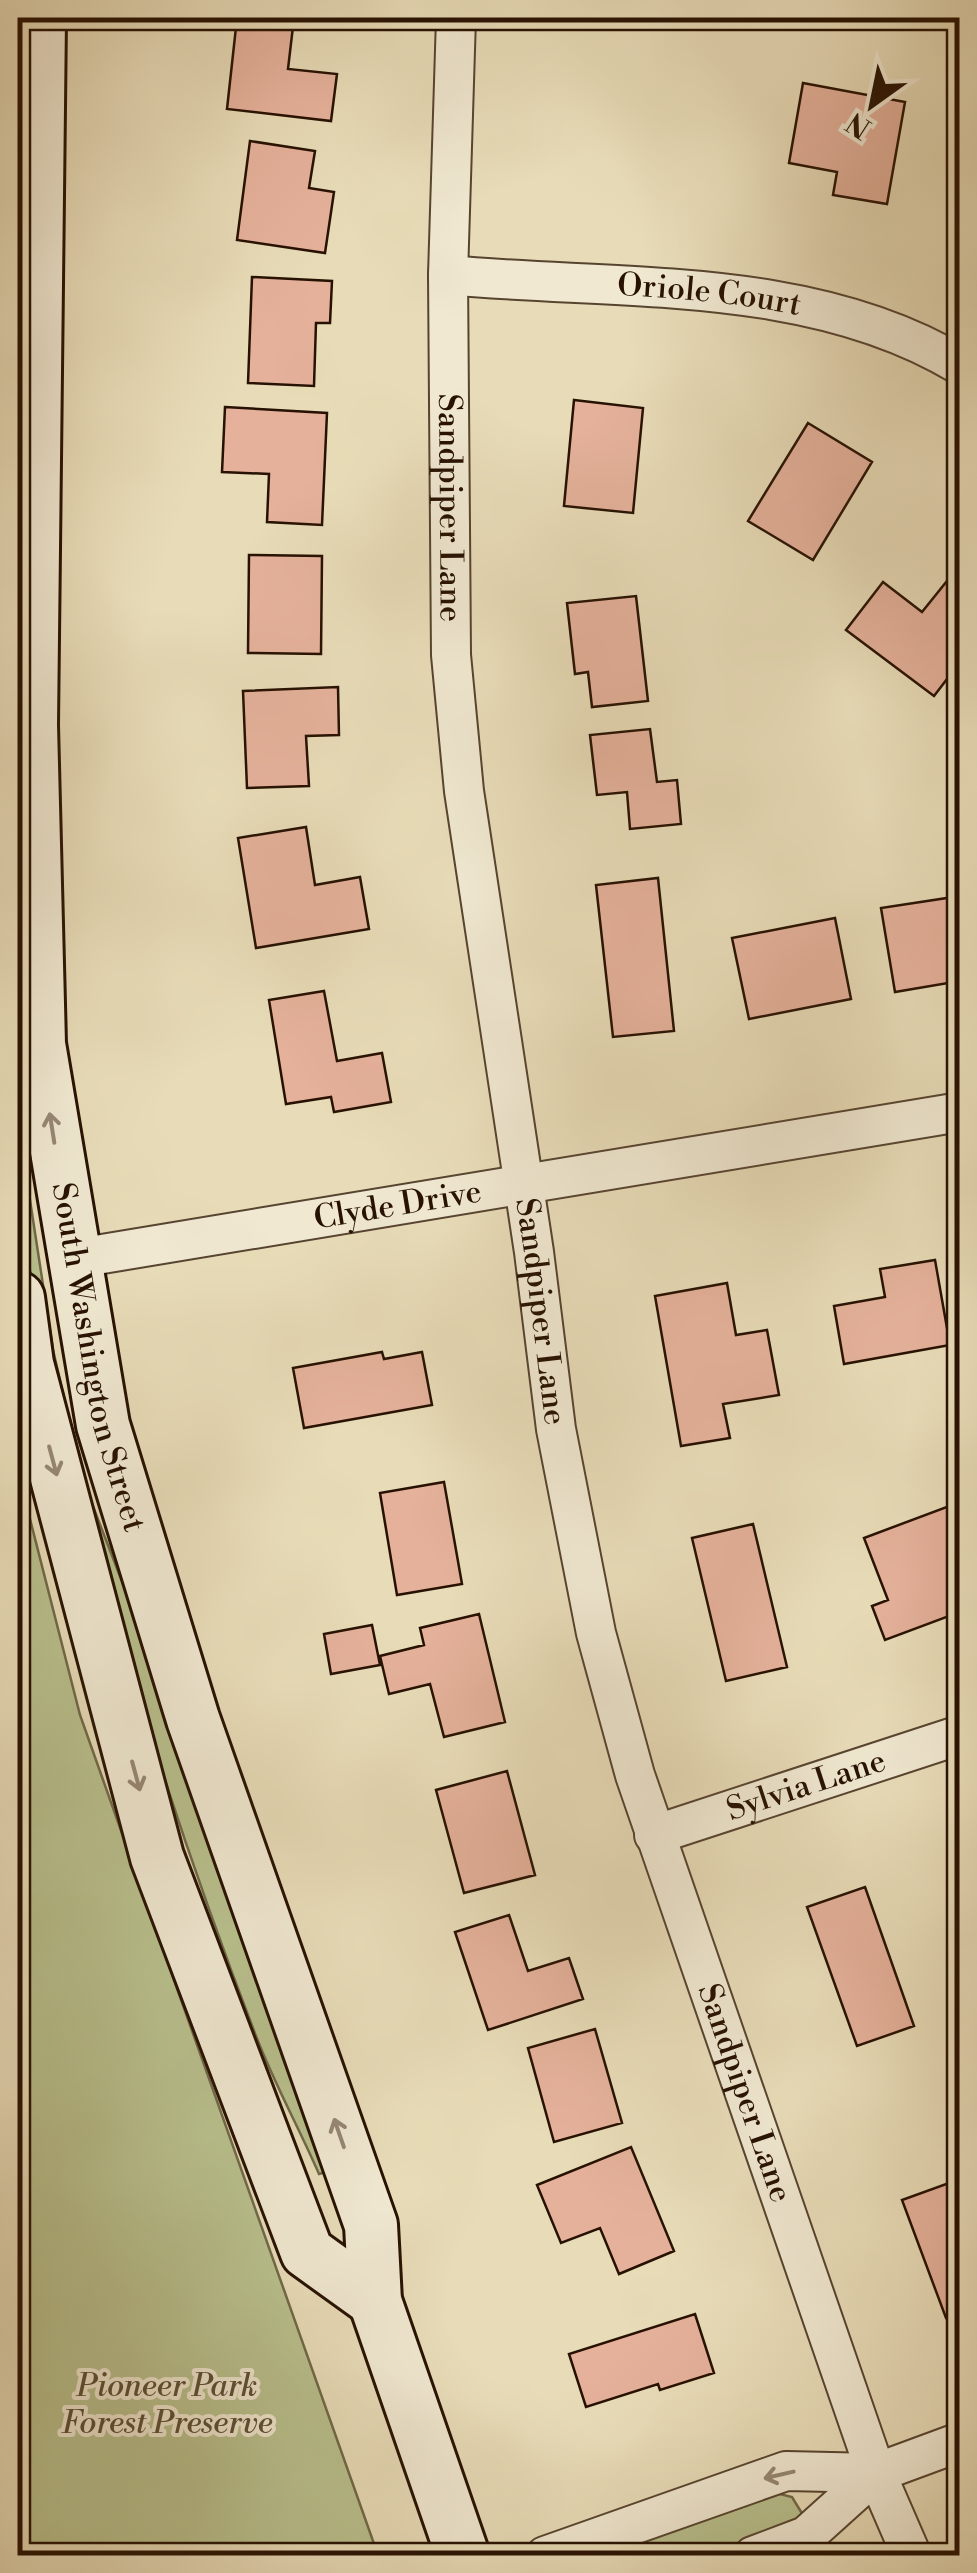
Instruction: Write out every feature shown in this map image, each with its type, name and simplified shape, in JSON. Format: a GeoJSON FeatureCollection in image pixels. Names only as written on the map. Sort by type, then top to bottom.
{"type":"FeatureCollection","features":[{"type":"Feature","properties":{"kind":"main road","name":"South Washington Street"},"geometry":{"type":"LineString","coordinates":[[39,18],[31,726],[39,1044],[72,1259],[103,1425],[193,1718],[371,2225],[375,2301],[463,2556]]}},
{"type":"Feature","properties":{"kind":"main road","name":"South Washington Street"},"geometry":{"type":"LineString","coordinates":[[18,1298],[27,1364],[158,1857],[307,2252],[375,2301]]}},
{"type":"Feature","properties":{"kind":"street","name":"Sandpiper Lane"},"geometry":{"type":"LineString","coordinates":[[456,18],[448,275],[451,654],[464,791],[556,1429],[596,1634],[654,1834],[876,2474],[912,2556]]}},
{"type":"Feature","properties":{"kind":"street","name":"Oriole Court"},"geometry":{"type":"LineString","coordinates":[[448,275],[658,287],[799,307],[888,331],[960,366]]}},
{"type":"Feature","properties":{"kind":"street","name":"Clyde Drive"},"geometry":{"type":"LineString","coordinates":[[72,1259],[960,1112]]}},
{"type":"Feature","properties":{"kind":"street","name":"Sylvia Lane"},"geometry":{"type":"LineString","coordinates":[[654,1834],[960,1735]]}},
{"type":"Feature","properties":{"kind":"street"},"geometry":{"type":"LineString","coordinates":[[753,2556],[806,2536],[876,2474],[960,2442]]}},
{"type":"Feature","properties":{"kind":"street"},"geometry":{"type":"LineString","coordinates":[[545,2556],[786,2471],[876,2474]]}},
{"type":"Feature","properties":{"kind":"green space"},"geometry":{"type":"Polygon","coordinates":[[[18,1122],[53,1350],[84,1483],[182,1737],[330,2171],[319,2174],[233,1977],[114,1615],[67,1448],[42,1341],[25,1232],[18,1122]]]}},
{"type":"Feature","properties":{"kind":"green space","name":"Pioneer Park Forest Preserve"},"geometry":{"type":"Polygon","coordinates":[[[18,1472],[80,1715],[378,2555],[18,2555],[18,1472]]]}},
{"type":"Feature","properties":{"kind":"green space"},"geometry":{"type":"Polygon","coordinates":[[[776,2493],[792,2497],[803,2515],[786,2532],[764,2544],[710,2555],[601,2556],[776,2493]]]}},
{"type":"Feature","properties":{"kind":"building"},"geometry":{"type":"Polygon","coordinates":[[[237,18],[294,18],[288,69],[337,74],[331,121],[227,109],[237,18]]]}},
{"type":"Feature","properties":{"kind":"building"},"geometry":{"type":"Polygon","coordinates":[[[803,83],[905,102],[887,204],[833,195],[837,172],[789,163],[803,83]]]}},
{"type":"Feature","properties":{"kind":"building"},"geometry":{"type":"Polygon","coordinates":[[[250,141],[315,151],[309,188],[334,192],[325,253],[237,240],[250,141]]]}},
{"type":"Feature","properties":{"kind":"building"},"geometry":{"type":"Polygon","coordinates":[[[252,277],[332,281],[330,323],[316,323],[314,386],[248,383],[252,277]]]}},
{"type":"Feature","properties":{"kind":"building"},"geometry":{"type":"Polygon","coordinates":[[[574,400],[643,408],[633,513],[564,506],[574,400]]]}},
{"type":"Feature","properties":{"kind":"building"},"geometry":{"type":"Polygon","coordinates":[[[225,407],[327,413],[322,525],[267,522],[269,474],[222,472],[225,407]]]}},
{"type":"Feature","properties":{"kind":"building"},"geometry":{"type":"Polygon","coordinates":[[[808,423],[872,462],[813,560],[748,521],[808,423]]]}},
{"type":"Feature","properties":{"kind":"building"},"geometry":{"type":"Polygon","coordinates":[[[249,555],[322,556],[321,654],[248,653],[249,555]]]}},
{"type":"Feature","properties":{"kind":"building"},"geometry":{"type":"Polygon","coordinates":[[[947,581],[960,590],[960,662],[934,696],[846,630],[883,582],[922,612],[947,581]]]}},
{"type":"Feature","properties":{"kind":"building"},"geometry":{"type":"Polygon","coordinates":[[[636,596],[648,701],[592,707],[588,672],[575,674],[567,603],[636,596]]]}},
{"type":"Feature","properties":{"kind":"building"},"geometry":{"type":"Polygon","coordinates":[[[338,687],[339,735],[306,736],[309,786],[247,788],[243,691],[338,687]]]}},
{"type":"Feature","properties":{"kind":"building"},"geometry":{"type":"Polygon","coordinates":[[[650,729],[657,782],[677,780],[681,824],[630,829],[627,792],[597,795],[590,735],[650,729]]]}},
{"type":"Feature","properties":{"kind":"building"},"geometry":{"type":"Polygon","coordinates":[[[306,827],[315,885],[360,877],[369,929],[256,948],[238,838],[306,827]]]}},
{"type":"Feature","properties":{"kind":"building"},"geometry":{"type":"Polygon","coordinates":[[[658,878],[674,1031],[613,1037],[596,885],[658,878]]]}},
{"type":"Feature","properties":{"kind":"building"},"geometry":{"type":"Polygon","coordinates":[[[947,898],[950,919],[960,918],[960,981],[895,992],[881,908],[947,898]]]}},
{"type":"Feature","properties":{"kind":"building"},"geometry":{"type":"Polygon","coordinates":[[[835,918],[851,999],[749,1019],[732,938],[835,918]]]}},
{"type":"Feature","properties":{"kind":"building"},"geometry":{"type":"Polygon","coordinates":[[[324,991],[337,1061],[382,1053],[391,1102],[334,1112],[331,1097],[286,1104],[269,1000],[324,991]]]}},
{"type":"Feature","properties":{"kind":"building"},"geometry":{"type":"Polygon","coordinates":[[[935,1260],[950,1345],[844,1364],[834,1306],[885,1297],[880,1269],[935,1260]]]}},
{"type":"Feature","properties":{"kind":"building"},"geometry":{"type":"Polygon","coordinates":[[[727,1283],[736,1335],[767,1330],[779,1395],[723,1404],[730,1438],[681,1446],[655,1296],[727,1283]]]}},
{"type":"Feature","properties":{"kind":"building"},"geometry":{"type":"Polygon","coordinates":[[[382,1352],[384,1359],[422,1352],[432,1405],[304,1428],[293,1368],[382,1352]]]}},
{"type":"Feature","properties":{"kind":"building"},"geometry":{"type":"Polygon","coordinates":[[[444,1482],[462,1584],[397,1595],[380,1493],[444,1482]]]}},
{"type":"Feature","properties":{"kind":"building"},"geometry":{"type":"Polygon","coordinates":[[[960,1502],[960,1612],[885,1640],[872,1606],[888,1600],[864,1538],[960,1502]]]}},
{"type":"Feature","properties":{"kind":"building"},"geometry":{"type":"Polygon","coordinates":[[[753,1524],[787,1667],[726,1681],[692,1538],[753,1524]]]}},
{"type":"Feature","properties":{"kind":"building"},"geometry":{"type":"Polygon","coordinates":[[[479,1614],[505,1722],[444,1737],[430,1684],[389,1694],[380,1656],[424,1645],[420,1628],[479,1614]]]}},
{"type":"Feature","properties":{"kind":"building"},"geometry":{"type":"Polygon","coordinates":[[[372,1625],[380,1665],[331,1674],[324,1634],[372,1625]]]}},
{"type":"Feature","properties":{"kind":"building"},"geometry":{"type":"Polygon","coordinates":[[[507,1771],[535,1875],[464,1893],[436,1790],[507,1771]]]}},
{"type":"Feature","properties":{"kind":"building"},"geometry":{"type":"Polygon","coordinates":[[[865,1887],[914,2026],[857,2046],[807,1907],[865,1887]]]}},
{"type":"Feature","properties":{"kind":"building"},"geometry":{"type":"Polygon","coordinates":[[[509,1915],[528,1971],[569,1958],[583,1999],[488,2030],[455,1932],[509,1915]]]}},
{"type":"Feature","properties":{"kind":"building"},"geometry":{"type":"Polygon","coordinates":[[[595,2029],[622,2123],[554,2142],[528,2048],[595,2029]]]}},
{"type":"Feature","properties":{"kind":"building"},"geometry":{"type":"Polygon","coordinates":[[[631,2147],[674,2251],[619,2274],[600,2228],[561,2243],[537,2185],[631,2147]]]}},
{"type":"Feature","properties":{"kind":"building"},"geometry":{"type":"Polygon","coordinates":[[[960,2179],[960,2313],[946,2318],[902,2200],[960,2179]]]}},
{"type":"Feature","properties":{"kind":"building"},"geometry":{"type":"Polygon","coordinates":[[[695,2314],[714,2373],[660,2390],[658,2384],[586,2407],[569,2354],[695,2314]]]}}]}
